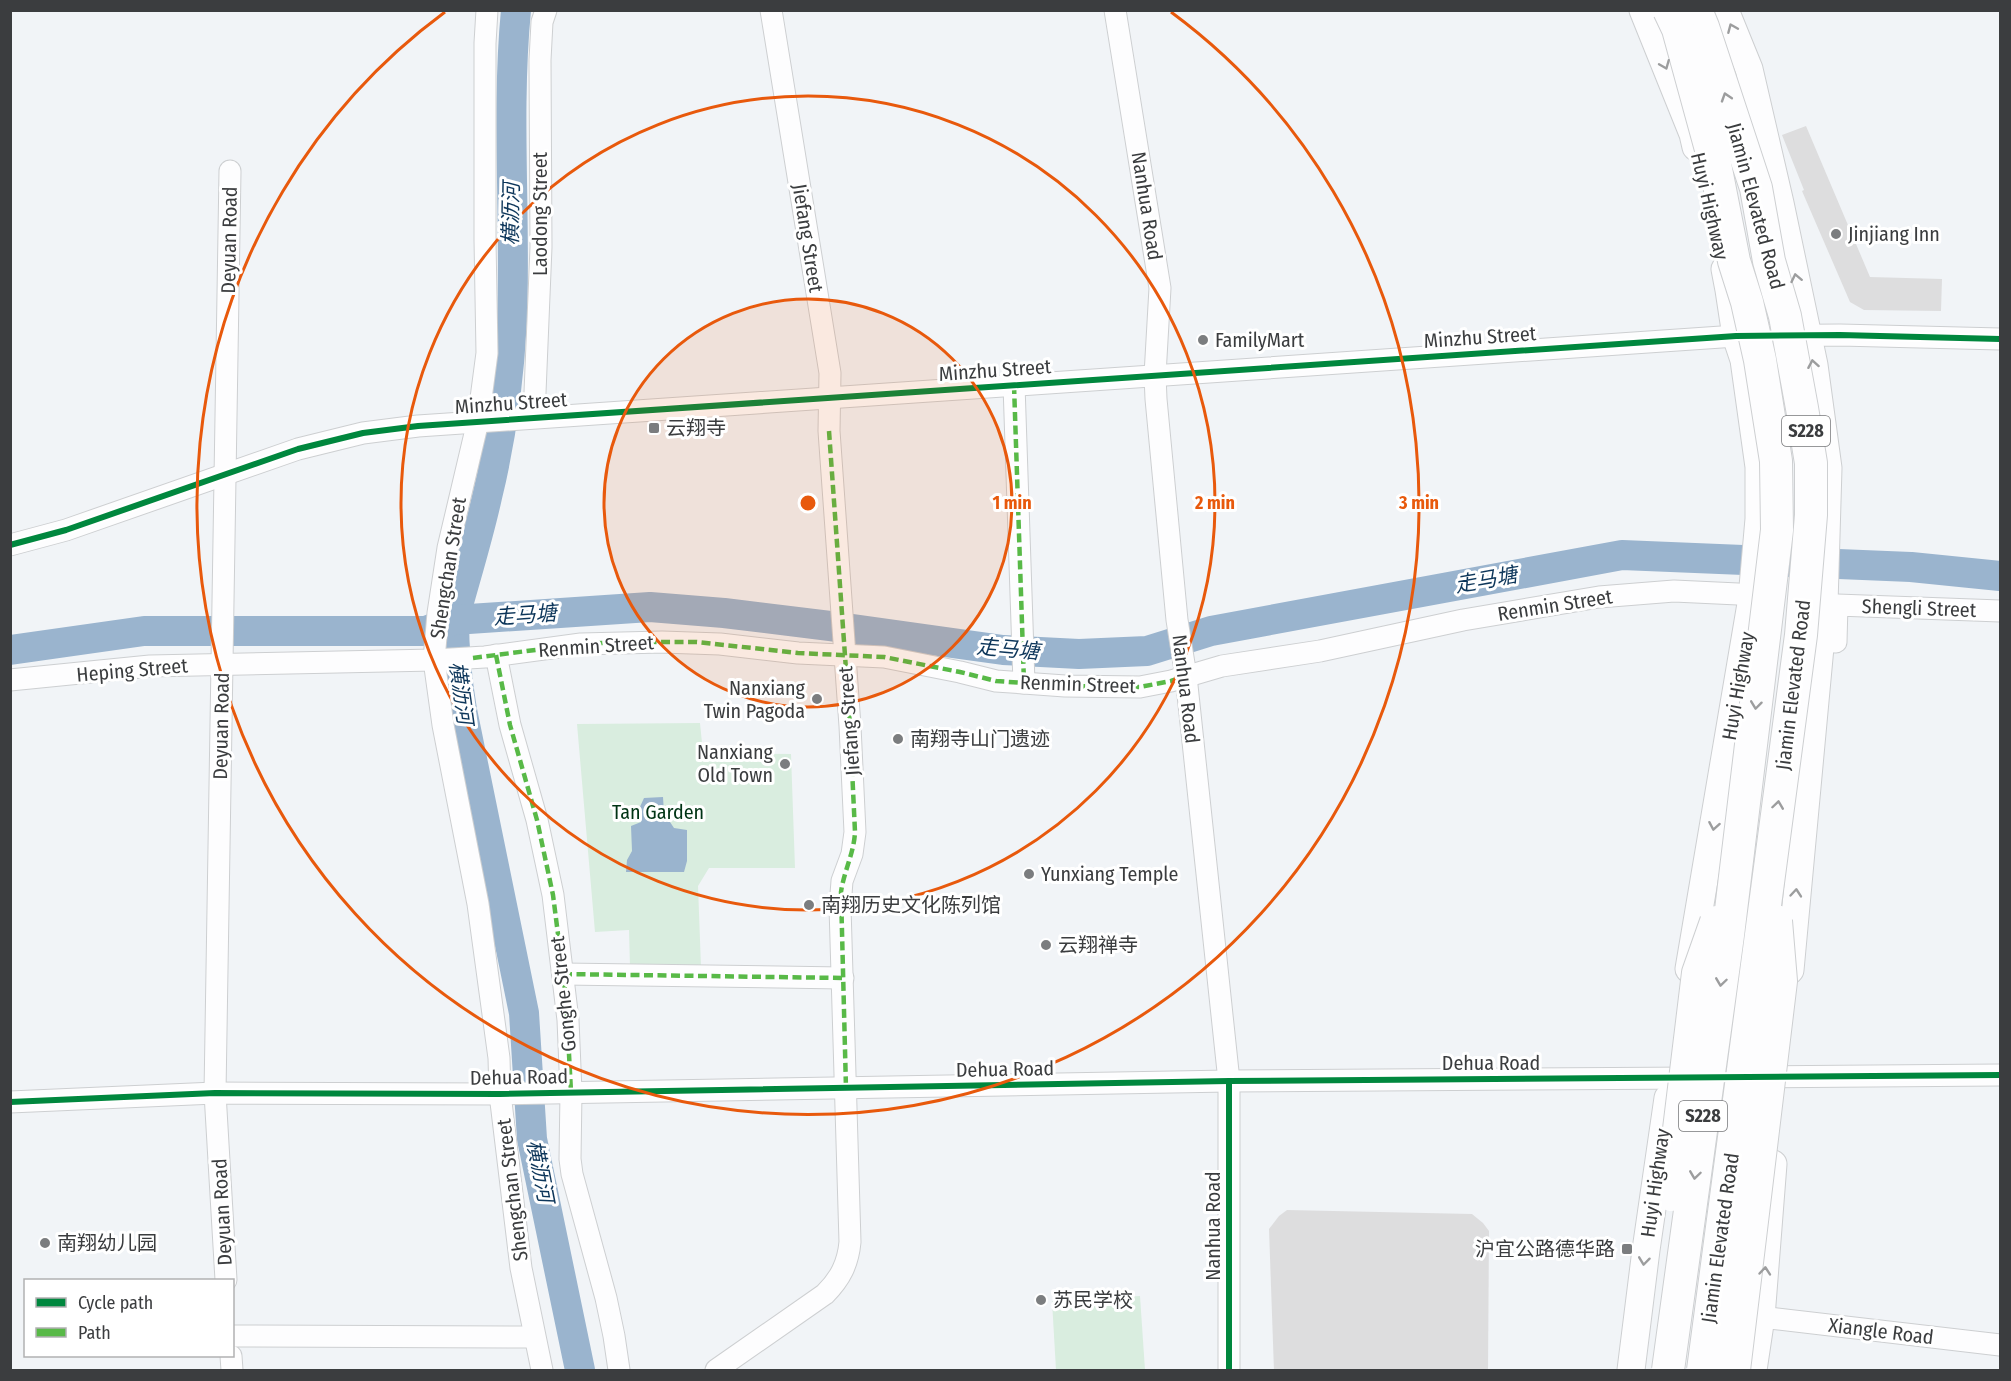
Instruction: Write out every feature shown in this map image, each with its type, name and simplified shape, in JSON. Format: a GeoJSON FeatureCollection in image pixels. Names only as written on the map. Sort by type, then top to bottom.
{"type":"FeatureCollection","features":[{"type":"Feature","properties":{"kind":"highway","name":"Jiamin Elevated Road"},"geometry":{"type":"LineString","coordinates":[[1668,1371],[1737,862],[1777,530],[1776,462],[1760,360],[1747,302],[1734,261],[1715,164],[1678,29],[1669,10]]}},
{"type":"Feature","properties":{"kind":"highway","name":"Jiamin Elevated Road"},"geometry":{"type":"LineString","coordinates":[[1696,10],[1756,188],[1769,261],[1785,316],[1811,463],[1811,515],[1801,635],[1702,1371]]}},
{"type":"Feature","properties":{"kind":"highway"},"geometry":{"type":"LineString","coordinates":[[1649,1371],[1698,973],[1737,862]]}},
{"type":"Feature","properties":{"kind":"highway"},"geometry":{"type":"LineString","coordinates":[[1734,1371],[1781,981],[1770,863]]}},
{"type":"Feature","properties":{"kind":"main road","name":"Huyi Highway"},"geometry":{"type":"LineString","coordinates":[[1631,1371],[1671,1078],[1754,590],[1760,467],[1744,360],[1736,336],[1730,290],[1693,134],[1643,10]]}},
{"type":"Feature","properties":{"kind":"main road"},"geometry":{"type":"LineString","coordinates":[[1725,10],[1749,69],[1814,364],[1828,468],[1825,548],[1830,597],[1820,641],[1805,786],[1761,1317],[1753,1371]]}},
{"type":"Feature","properties":{"kind":"street","name":"Shengchan Street"},"geometry":{"type":"LineString","coordinates":[[487,10],[485,43],[487,353],[478,421],[450,538],[438,613],[443,725],[478,904],[499,1058],[500,1094],[520,1268],[542,1371]]}},
{"type":"Feature","properties":{"kind":"street","name":"Laodong Street"},"geometry":{"type":"LineString","coordinates":[[534,417],[541,247],[540,60],[542,21],[546,10]]}},
{"type":"Feature","properties":{"kind":"street","name":"Jiefang Street"},"geometry":{"type":"LineString","coordinates":[[716,1371],[825,1294],[834,1285],[845,1266],[850,1242],[840,892],[855,843],[855,832],[829,431],[830,373],[771,10]]}},
{"type":"Feature","properties":{"kind":"street","name":"Nanhua Road"},"geometry":{"type":"LineString","coordinates":[[1115,10],[1160,288],[1155,375],[1177,620],[1229,1081],[1229,1371]]}},
{"type":"Feature","properties":{"kind":"street","name":"Deyuan Road"},"geometry":{"type":"LineString","coordinates":[[226,1279],[215,1093],[230,171]]}},
{"type":"Feature","properties":{"kind":"street","name":"Minzhu Street"},"geometry":{"type":"LineString","coordinates":[[10,545],[54,534],[298,449],[352,435],[418,426],[1736,336],[1808,335],[2001,339]]}},
{"type":"Feature","properties":{"kind":"street"},"geometry":{"type":"LineString","coordinates":[[1014,385],[1024,675]]}},
{"type":"Feature","properties":{"kind":"street","name":"Renmin Street"},"geometry":{"type":"LineString","coordinates":[[440,653],[473,658],[581,644],[662,642],[720,644],[798,653],[844,636],[908,661],[996,681],[1024,675],[1094,687],[1140,687],[1171,681],[1184,667],[1320,651],[1463,620],[1599,597],[1674,591],[1754,590]]}},
{"type":"Feature","properties":{"kind":"street","name":"Shengli Street"},"geometry":{"type":"LineString","coordinates":[[1830,597],[2001,610]]}},
{"type":"Feature","properties":{"kind":"street","name":"Heping Street"},"geometry":{"type":"LineString","coordinates":[[10,680],[150,666],[440,653]]}},
{"type":"Feature","properties":{"kind":"street","name":"Gonghe Street"},"geometry":{"type":"LineString","coordinates":[[496,655],[516,749],[544,846],[553,895],[567,1009],[571,1092],[570,1159],[573,1181],[606,1298],[619,1371]]}},
{"type":"Feature","properties":{"kind":"street"},"geometry":{"type":"LineString","coordinates":[[563,974],[843,978]]}},
{"type":"Feature","properties":{"kind":"street","name":"Dehua Road"},"geometry":{"type":"LineString","coordinates":[[10,1102],[215,1093],[500,1094],[1229,1081],[2001,1075]]}},
{"type":"Feature","properties":{"kind":"street","name":"Xiangle Road"},"geometry":{"type":"LineString","coordinates":[[1761,1317],[2001,1345]]}},
{"type":"Feature","properties":{"kind":"street"},"geometry":{"type":"LineString","coordinates":[[234,1336],[534,1337]]}},
{"type":"Feature","properties":{"kind":"green space","name":"Tan Garden"},"geometry":{"type":"Polygon","coordinates":[[[700,723],[703,753],[791,754],[795,868],[709,868],[698,886],[701,967],[630,967],[629,930],[595,932],[577,724],[700,723]]]}},
{"type":"Feature","properties":{"kind":"green space"},"geometry":{"type":"Polygon","coordinates":[[[1140,1296],[1145,1370],[1056,1370],[1052,1301],[1140,1296]]]}},
{"type":"Feature","properties":{"kind":"water"},"geometry":{"type":"Polygon","coordinates":[[[663,797],[664,813],[674,828],[687,830],[687,861],[684,872],[626,872],[627,860],[632,851],[631,826],[641,822],[639,809],[644,798],[663,797]]]}},
{"type":"Feature","properties":{"kind":"building","name":"Jinjiang Inn"},"geometry":{"type":"Polygon","coordinates":[[[1806,126],[1870,277],[1942,279],[1941,311],[1864,310],[1850,302],[1802,191],[1804,190],[1782,135],[1806,126]]]}},
{"type":"Feature","properties":{"kind":"building"},"geometry":{"type":"Polygon","coordinates":[[[1287,1210],[1472,1214],[1489,1231],[1488,1371],[1274,1371],[1269,1229],[1287,1210]]]}},
{"type":"Feature","properties":{"kind":"waterway","name":"横沥河"},"geometry":{"type":"LineString","coordinates":[[516,10],[511,127],[513,282],[509,365],[492,475],[480,528],[454,620],[455,643],[462,710],[524,1013],[532,1139],[580,1370]]}},
{"type":"Feature","properties":{"kind":"waterway","name":"走马塘"},"geometry":{"type":"LineString","coordinates":[[10,650],[144,631],[426,631],[454,620],[650,607],[724,613],[1003,650],[1079,654],[1147,651],[1211,631],[1622,555],[1911,567],[2000,576]]}},
{"type":"Feature","properties":{"kind":"marked path"},"geometry":{"type":"LineString","coordinates":[[1014,385],[1024,683]]}},
{"type":"Feature","properties":{"kind":"marked path"},"geometry":{"type":"LineString","coordinates":[[829,431],[850,726],[855,832],[841,892],[846,1089]]}},
{"type":"Feature","properties":{"kind":"marked path"},"geometry":{"type":"LineString","coordinates":[[473,658],[581,644],[697,642],[798,653],[884,657],[996,681],[1065,686],[1140,687],[1186,676]]}},
{"type":"Feature","properties":{"kind":"marked path"},"geometry":{"type":"LineString","coordinates":[[496,655],[510,725],[537,820],[553,895],[566,997],[571,1092]]}},
{"type":"Feature","properties":{"kind":"marked path"},"geometry":{"type":"LineString","coordinates":[[563,974],[843,978]]}},
{"type":"Feature","properties":{"kind":"cycle path"},"geometry":{"type":"LineString","coordinates":[[10,545],[66,530],[298,449],[363,433],[418,426],[1736,336],[1840,335],[2000,339]]}},
{"type":"Feature","properties":{"kind":"cycle path"},"geometry":{"type":"LineString","coordinates":[[10,1102],[215,1093],[500,1094],[1229,1081],[2000,1075]]}},
{"type":"Feature","properties":{"kind":"cycle path"},"geometry":{"type":"LineString","coordinates":[[1229,1081],[1229,1370]]}},
{"type":"Feature","properties":{"kind":"place","name":"Jinjiang Inn"},"geometry":{"type":"Point","coordinates":[1836,234]}},
{"type":"Feature","properties":{"kind":"place","name":"FamilyMart"},"geometry":{"type":"Point","coordinates":[1203,340]}},
{"type":"Feature","properties":{"kind":"place","name":"云翔寺"},"geometry":{"type":"Point","coordinates":[654,428]}},
{"type":"Feature","properties":{"kind":"place","name":"Nanxiang Twin Pagoda"},"geometry":{"type":"Point","coordinates":[817,699]}},
{"type":"Feature","properties":{"kind":"place","name":"南翔寺山门遗迹"},"geometry":{"type":"Point","coordinates":[898,739]}},
{"type":"Feature","properties":{"kind":"place","name":"Nanxiang Old Town"},"geometry":{"type":"Point","coordinates":[785,764]}},
{"type":"Feature","properties":{"kind":"place","name":"Yunxiang Temple"},"geometry":{"type":"Point","coordinates":[1029,874]}},
{"type":"Feature","properties":{"kind":"place","name":"南翔历史文化陈列馆"},"geometry":{"type":"Point","coordinates":[809,905]}},
{"type":"Feature","properties":{"kind":"place","name":"云翔禅寺"},"geometry":{"type":"Point","coordinates":[1046,945]}},
{"type":"Feature","properties":{"kind":"place","name":"南翔幼儿园"},"geometry":{"type":"Point","coordinates":[45,1243]}},
{"type":"Feature","properties":{"kind":"place","name":"沪宜公路德华路"},"geometry":{"type":"Point","coordinates":[1627,1249]}},
{"type":"Feature","properties":{"kind":"place","name":"苏民学校"},"geometry":{"type":"Point","coordinates":[1041,1300]}}]}
